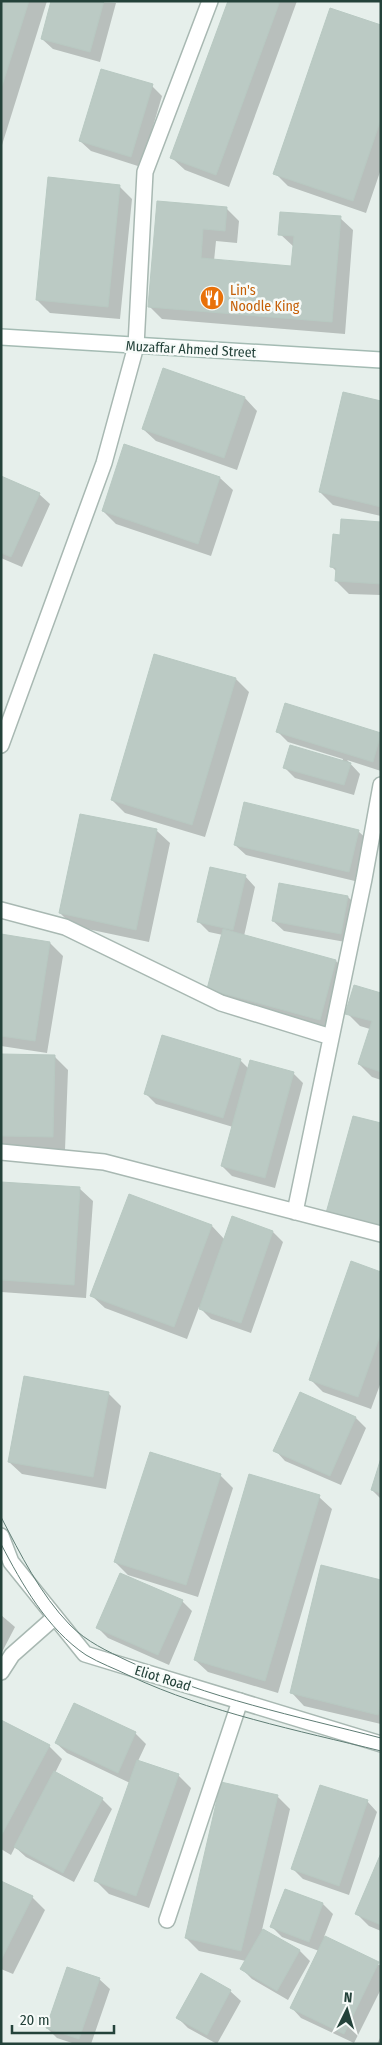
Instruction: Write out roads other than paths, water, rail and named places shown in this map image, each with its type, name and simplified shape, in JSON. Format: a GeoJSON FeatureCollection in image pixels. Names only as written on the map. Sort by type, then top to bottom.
{"type":"FeatureCollection","features":[{"type":"Feature","properties":{"kind":"street"},"geometry":{"type":"LineString","coordinates":[[1,745],[104,463],[136,346],[145,172],[210,1]]}},
{"type":"Feature","properties":{"kind":"street","name":"Muzaffar Ahmed Street"},"geometry":{"type":"LineString","coordinates":[[1,337],[381,360]]}},
{"type":"Feature","properties":{"kind":"street"},"geometry":{"type":"LineString","coordinates":[[296,1212],[381,785]]}},
{"type":"Feature","properties":{"kind":"street"},"geometry":{"type":"LineString","coordinates":[[1,910],[65,927],[221,1003],[331,1037]]}},
{"type":"Feature","properties":{"kind":"street"},"geometry":{"type":"LineString","coordinates":[[1,1152],[104,1162],[381,1234]]}},
{"type":"Feature","properties":{"kind":"street","name":"Eliot Road"},"geometry":{"type":"LineString","coordinates":[[1,1536],[11,1562],[85,1654],[381,1744]]}},
{"type":"Feature","properties":{"kind":"street"},"geometry":{"type":"LineString","coordinates":[[1,1672],[12,1655],[56,1617]]}},
{"type":"Feature","properties":{"kind":"street"},"geometry":{"type":"LineString","coordinates":[[167,1920],[240,1701]]}},
{"type":"Feature","properties":{"kind":"tram line"},"geometry":{"type":"LineString","coordinates":[[1,1517],[32,1574],[49,1600],[70,1625],[97,1646],[189,1686],[284,1714],[381,1738]]}},
{"type":"Feature","properties":{"kind":"tram line"},"geometry":{"type":"LineString","coordinates":[[1,1544],[27,1590],[48,1619],[72,1644],[91,1658],[160,1689],[222,1710],[285,1728],[381,1751]]}},
{"type":"Feature","properties":{"kind":"place","name":"Lin's Noodle King"},"geometry":{"type":"Point","coordinates":[212,298]}}]}
